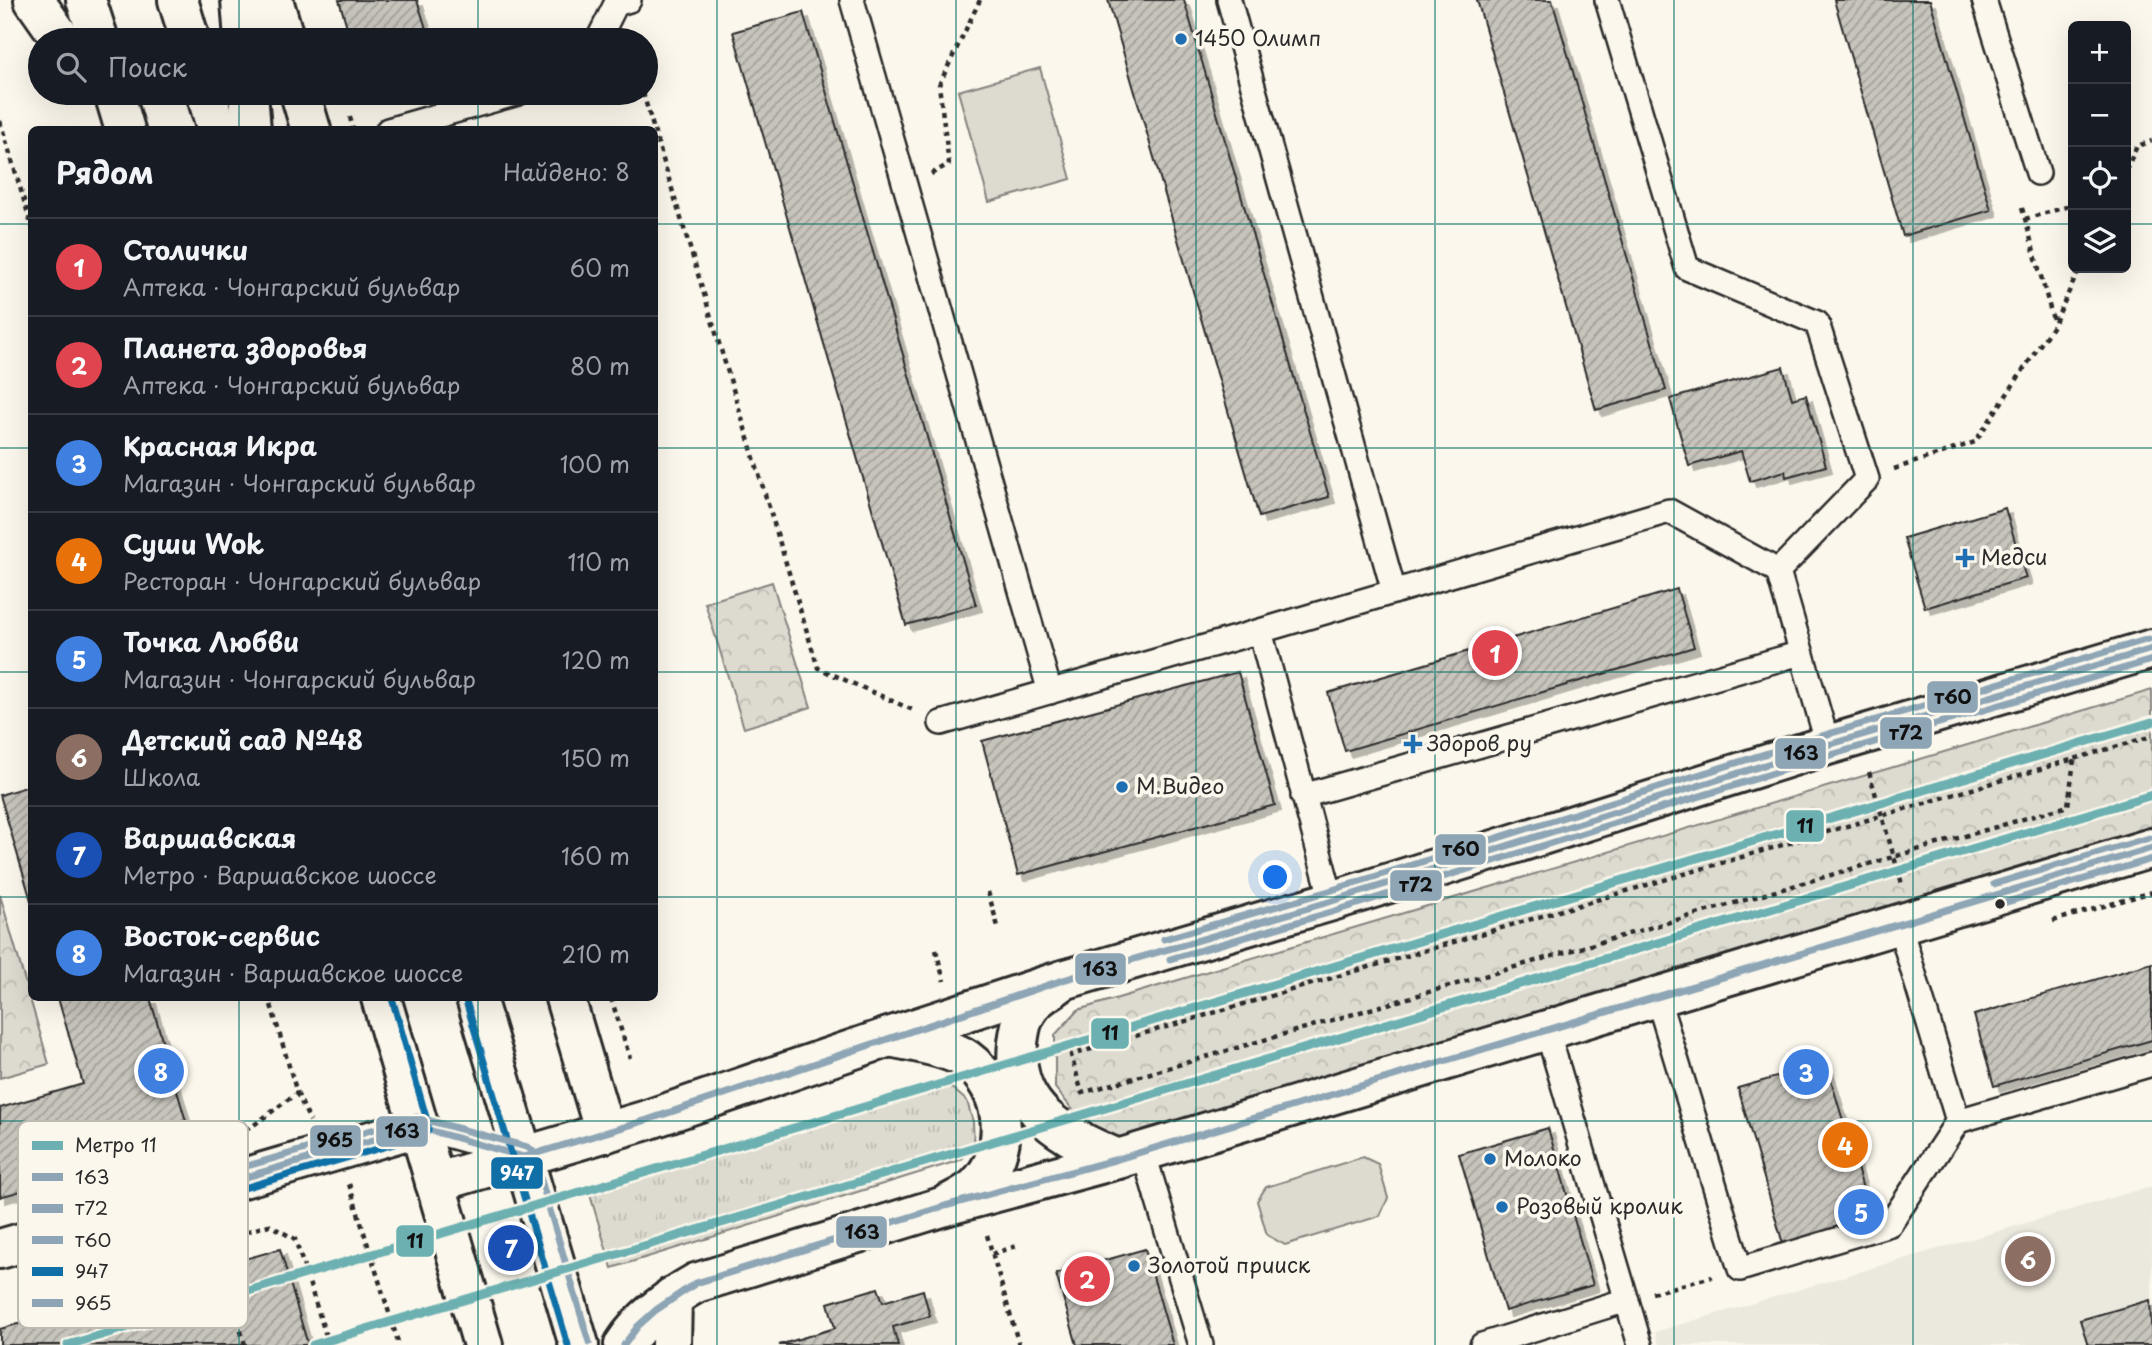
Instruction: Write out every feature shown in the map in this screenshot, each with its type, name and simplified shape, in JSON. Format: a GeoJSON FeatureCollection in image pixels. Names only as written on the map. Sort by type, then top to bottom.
{"type":"FeatureCollection","features":[{"type":"Feature","properties":{"kind":"main road"},"geometry":{"type":"LineString","coordinates":[[34,0],[54,28]]}},
{"type":"Feature","properties":{"kind":"main road"},"geometry":{"type":"LineString","coordinates":[[86,0],[95,28]]}},
{"type":"Feature","properties":{"kind":"main road"},"geometry":{"type":"LineString","coordinates":[[178,0],[186,28]]}},
{"type":"Feature","properties":{"kind":"main road"},"geometry":{"type":"LineString","coordinates":[[241,0],[243,28]]}},
{"type":"Feature","properties":{"kind":"main road"},"geometry":{"type":"LineString","coordinates":[[273,0],[281,28]]}},
{"type":"Feature","properties":{"kind":"main road"},"geometry":{"type":"LineString","coordinates":[[209,105],[215,126]]}},
{"type":"Feature","properties":{"kind":"main road"},"geometry":{"type":"LineString","coordinates":[[249,105],[251,126]]}},
{"type":"Feature","properties":{"kind":"main road"},"geometry":{"type":"LineString","coordinates":[[304,105],[310,126]]}},
{"type":"Feature","properties":{"kind":"main road"},"geometry":{"type":"LineString","coordinates":[[435,1183],[647,1121],[1063,980],[1332,901],[1843,741],[2152,649]]}},
{"type":"Feature","properties":{"kind":"main road"},"geometry":{"type":"LineString","coordinates":[[624,1345],[633,1331],[672,1297],[695,1283],[945,1206],[1131,1155],[2152,848]]}},
{"type":"Feature","properties":{"kind":"main road"},"geometry":{"type":"LineString","coordinates":[[1063,980],[1034,1002],[1021,1021],[1016,1063],[1029,1100],[1050,1122],[1079,1142],[1131,1155]]}},
{"type":"Feature","properties":{"kind":"main road"},"geometry":{"type":"LineString","coordinates":[[382,1001],[483,1345]]}},
{"type":"Feature","properties":{"kind":"main road"},"geometry":{"type":"LineString","coordinates":[[477,1001],[579,1345]]}},
{"type":"Feature","properties":{"kind":"main road"},"geometry":{"type":"LineString","coordinates":[[566,1001],[605,1133]]}},
{"type":"Feature","properties":{"kind":"main road"},"geometry":{"type":"LineString","coordinates":[[889,1037],[930,1046],[965,1058],[991,1085],[1003,1120],[997,1156],[984,1177],[977,1187],[945,1206]]}},
{"type":"Feature","properties":{"kind":"main road"},"geometry":{"type":"LineString","coordinates":[[248,1177],[418,1127]]}},
{"type":"Feature","properties":{"kind":"main road"},"geometry":{"type":"LineString","coordinates":[[0,1249],[18,1244]]}},
{"type":"Feature","properties":{"kind":"main road"},"geometry":{"type":"LineString","coordinates":[[671,1345],[672,1297]]}},
{"type":"Feature","properties":{"kind":"lane"},"geometry":{"type":"LineString","coordinates":[[604,28],[616,4],[629,0]]}},
{"type":"Feature","properties":{"kind":"lane"},"geometry":{"type":"LineString","coordinates":[[852,0],[1050,692]]}},
{"type":"Feature","properties":{"kind":"lane"},"geometry":{"type":"LineString","coordinates":[[1229,0],[1394,592]]}},
{"type":"Feature","properties":{"kind":"lane"},"geometry":{"type":"LineString","coordinates":[[1606,0],[1687,268],[1817,323],[1867,479],[1778,571]]}},
{"type":"Feature","properties":{"kind":"lane"},"geometry":{"type":"LineString","coordinates":[[1984,0],[2038,173]]}},
{"type":"Feature","properties":{"kind":"lane"},"geometry":{"type":"LineString","coordinates":[[402,126],[476,105]]}},
{"type":"Feature","properties":{"kind":"lane"},"geometry":{"type":"LineString","coordinates":[[941,723],[1669,511],[1778,571],[1801,653],[1843,741]]}},
{"type":"Feature","properties":{"kind":"lane"},"geometry":{"type":"LineString","coordinates":[[1260,631],[1332,901]]}},
{"type":"Feature","properties":{"kind":"lane"},"geometry":{"type":"LineString","coordinates":[[1303,796],[1801,653]]}},
{"type":"Feature","properties":{"kind":"lane"},"geometry":{"type":"LineString","coordinates":[[1906,922],[1958,1121]]}},
{"type":"Feature","properties":{"kind":"lane"},"geometry":{"type":"LineString","coordinates":[[1657,996],[1740,1269],[1889,1224],[1958,1121],[2152,1064]]}},
{"type":"Feature","properties":{"kind":"lane"},"geometry":{"type":"LineString","coordinates":[[1547,1030],[1640,1345]]}},
{"type":"Feature","properties":{"kind":"lane"},"geometry":{"type":"LineString","coordinates":[[418,1127],[524,1157]]}},
{"type":"Feature","properties":{"kind":"lane"},"geometry":{"type":"LineString","coordinates":[[1131,1155],[1201,1345]]}},
{"type":"Feature","properties":{"kind":"lane"},"geometry":{"type":"LineString","coordinates":[[1482,1345],[1627,1300]]}},
{"type":"Feature","properties":{"kind":"path"},"geometry":{"type":"LineString","coordinates":[[905,187],[949,164],[939,85],[980,0]]}},
{"type":"Feature","properties":{"kind":"path"},"geometry":{"type":"LineString","coordinates":[[647,105],[653,126]]}},
{"type":"Feature","properties":{"kind":"path"},"geometry":{"type":"LineString","coordinates":[[0,121],[28,214]]}},
{"type":"Feature","properties":{"kind":"path"},"geometry":{"type":"LineString","coordinates":[[2131,159],[2137,146],[2152,141]]}},
{"type":"Feature","properties":{"kind":"path"},"geometry":{"type":"LineString","coordinates":[[658,143],[818,668],[941,723]]}},
{"type":"Feature","properties":{"kind":"path"},"geometry":{"type":"LineString","coordinates":[[2025,219],[2068,206]]}},
{"type":"Feature","properties":{"kind":"path"},"geometry":{"type":"LineString","coordinates":[[2022,208],[2054,324]]}},
{"type":"Feature","properties":{"kind":"path"},"geometry":{"type":"LineString","coordinates":[[1867,479],[1975,442],[2054,324],[2078,273]]}},
{"type":"Feature","properties":{"kind":"path"},"geometry":{"type":"LineString","coordinates":[[2074,760],[2068,806],[1894,859],[1082,1093],[1071,1055],[2152,736]]}},
{"type":"Feature","properties":{"kind":"path"},"geometry":{"type":"LineString","coordinates":[[1843,741],[1881,817],[1894,859],[1906,922]]}},
{"type":"Feature","properties":{"kind":"path"},"geometry":{"type":"LineString","coordinates":[[988,892],[999,930]]}},
{"type":"Feature","properties":{"kind":"path"},"geometry":{"type":"LineString","coordinates":[[936,950],[944,982]]}},
{"type":"Feature","properties":{"kind":"path"},"geometry":{"type":"LineString","coordinates":[[248,1128],[297,1093],[270,1001]]}},
{"type":"Feature","properties":{"kind":"path"},"geometry":{"type":"LineString","coordinates":[[612,1001],[629,1058]]}},
{"type":"Feature","properties":{"kind":"path"},"geometry":{"type":"LineString","coordinates":[[350,1185],[399,1345]]}},
{"type":"Feature","properties":{"kind":"path"},"geometry":{"type":"LineString","coordinates":[[248,1231],[269,1225],[295,1239],[328,1345]]}},
{"type":"Feature","properties":{"kind":"path"},"geometry":{"type":"LineString","coordinates":[[987,1236],[1018,1344]]}},
{"type":"Feature","properties":{"kind":"path"},"geometry":{"type":"LineString","coordinates":[[992,1254],[1017,1246]]}},
{"type":"Feature","properties":{"kind":"path"},"geometry":{"type":"LineString","coordinates":[[1627,1300],[1692,1282]]}},
{"type":"Feature","properties":{"kind":"path"},"geometry":{"type":"LineString","coordinates":[[240,1328],[245,1345]]}},
{"type":"Feature","properties":{"kind":"shaded area"},"geometry":{"type":"Polygon","coordinates":[[[2152,1186],[2152,1345],[1659,1345],[1655,1332],[2152,1186]]]}},
{"type":"Feature","properties":{"kind":"green space"},"geometry":{"type":"Polygon","coordinates":[[[1040,68],[1071,179],[989,202],[958,91],[1040,68]]]}},
{"type":"Feature","properties":{"kind":"green space"},"geometry":{"type":"Polygon","coordinates":[[[772,582],[811,707],[744,728],[705,603],[772,582]]]}},
{"type":"Feature","properties":{"kind":"green space"},"geometry":{"type":"Polygon","coordinates":[[[2152,690],[2152,826],[1118,1140],[1085,1125],[1055,1088],[1055,1035],[1078,1010],[2152,690]]]}},
{"type":"Feature","properties":{"kind":"green space"},"geometry":{"type":"Polygon","coordinates":[[[0,895],[28,992],[28,1001],[31,1001],[49,1064],[0,1078],[0,895]]]}},
{"type":"Feature","properties":{"kind":"green space"},"geometry":{"type":"Polygon","coordinates":[[[932,1081],[953,1089],[967,1101],[973,1122],[974,1144],[961,1160],[612,1268],[587,1185],[932,1081]]]}},
{"type":"Feature","properties":{"kind":"green space"},"geometry":{"type":"Polygon","coordinates":[[[1363,1157],[1378,1164],[1388,1198],[1380,1216],[1285,1245],[1267,1235],[1257,1201],[1266,1187],[1363,1157]]]}},
{"type":"Feature","properties":{"kind":"building"},"geometry":{"type":"Polygon","coordinates":[[[339,0],[417,0],[426,28],[347,28],[339,0]]]}},
{"type":"Feature","properties":{"kind":"building"},"geometry":{"type":"Polygon","coordinates":[[[1108,0],[1184,0],[1329,497],[1259,517],[1108,0]]]}},
{"type":"Feature","properties":{"kind":"building"},"geometry":{"type":"Polygon","coordinates":[[[1477,0],[1552,0],[1666,390],[1596,410],[1477,0]]]}},
{"type":"Feature","properties":{"kind":"building"},"geometry":{"type":"Polygon","coordinates":[[[1834,0],[1930,0],[1991,210],[1903,236],[1834,0]]]}},
{"type":"Feature","properties":{"kind":"building"},"geometry":{"type":"Polygon","coordinates":[[[803,12],[976,605],[906,625],[733,32],[803,12]]]}},
{"type":"Feature","properties":{"kind":"building"},"geometry":{"type":"Polygon","coordinates":[[[1783,367],[1792,399],[1806,395],[1826,466],[1786,477],[1785,471],[1750,481],[1741,451],[1689,466],[1670,399],[1783,367]]]}},
{"type":"Feature","properties":{"kind":"building","name":"Медси"},"geometry":{"type":"Polygon","coordinates":[[[2005,508],[2026,578],[1925,608],[1904,538],[2005,508]]]}},
{"type":"Feature","properties":{"kind":"building"},"geometry":{"type":"Polygon","coordinates":[[[1677,589],[1694,647],[1345,751],[1328,693],[1677,589]]]}},
{"type":"Feature","properties":{"kind":"building"},"geometry":{"type":"Polygon","coordinates":[[[1238,672],[1275,805],[1018,875],[982,741],[1238,672]]]}},
{"type":"Feature","properties":{"kind":"building"},"geometry":{"type":"Polygon","coordinates":[[[28,786],[28,890],[0,795],[28,786]]]}},
{"type":"Feature","properties":{"kind":"building"},"geometry":{"type":"Polygon","coordinates":[[[2152,963],[2152,1040],[1994,1086],[1974,1015],[2152,963]]]}},
{"type":"Feature","properties":{"kind":"building"},"geometry":{"type":"Polygon","coordinates":[[[59,1001],[151,1001],[186,1121],[18,1121],[18,1192],[0,1197],[0,1108],[83,1084],[59,1001]]]}},
{"type":"Feature","properties":{"kind":"building"},"geometry":{"type":"Polygon","coordinates":[[[1826,1063],[1872,1219],[1783,1244],[1738,1088],[1826,1063]]]}},
{"type":"Feature","properties":{"kind":"building"},"geometry":{"type":"Polygon","coordinates":[[[1548,1128],[1593,1285],[1505,1311],[1459,1154],[1548,1128]]]}},
{"type":"Feature","properties":{"kind":"building"},"geometry":{"type":"Polygon","coordinates":[[[280,1249],[308,1345],[0,1345],[0,1329],[18,1324],[18,1328],[248,1328],[248,1258],[280,1249]]]}},
{"type":"Feature","properties":{"kind":"building"},"geometry":{"type":"Polygon","coordinates":[[[1145,1249],[1173,1345],[1077,1345],[1056,1274],[1145,1249]]]}},
{"type":"Feature","properties":{"kind":"building"},"geometry":{"type":"Polygon","coordinates":[[[878,1288],[883,1302],[923,1290],[930,1316],[893,1327],[898,1345],[779,1345],[835,1328],[828,1303],[878,1288]]]}},
{"type":"Feature","properties":{"kind":"building"},"geometry":{"type":"Polygon","coordinates":[[[2150,1300],[2152,1345],[2088,1345],[2080,1320],[2150,1300]]]}},
{"type":"Feature","properties":{"kind":"metro line","name":"11"},"geometry":{"type":"LineString","coordinates":[[248,1291],[2152,722]]}},
{"type":"Feature","properties":{"kind":"metro line","name":"11"},"geometry":{"type":"LineString","coordinates":[[313,1345],[2152,795]]}},
{"type":"Feature","properties":{"kind":"metro line","name":"11"},"geometry":{"type":"LineString","coordinates":[[68,1345],[125,1328]]}},
{"type":"Feature","properties":{"kind":"transit line","name":"т60"},"geometry":{"type":"LineString","coordinates":[[1164,939],[1329,891],[1825,735],[2149,639]]}},
{"type":"Feature","properties":{"kind":"transit line","name":"163"},"geometry":{"type":"LineString","coordinates":[[248,1176],[418,1127],[524,1157],[647,1120],[1063,980],[1332,901],[1828,745],[2152,649]]}},
{"type":"Feature","properties":{"kind":"transit line","name":"т72"},"geometry":{"type":"LineString","coordinates":[[1170,959],[1335,911],[1831,755],[2152,660]]}},
{"type":"Feature","properties":{"kind":"transit line","name":"т60"},"geometry":{"type":"LineString","coordinates":[[1994,884],[2149,838]]}},
{"type":"Feature","properties":{"kind":"transit line","name":"163"},"geometry":{"type":"LineString","coordinates":[[624,1345],[638,1326],[656,1310],[696,1283],[945,1206],[1118,1159],[2152,848]]}},
{"type":"Feature","properties":{"kind":"transit line","name":"т72"},"geometry":{"type":"LineString","coordinates":[[2000,904],[2152,859]]}},
{"type":"Feature","properties":{"kind":"transit line","name":"947"},"geometry":{"type":"LineString","coordinates":[[248,1187],[425,1135],[428,1124],[393,1001]]}},
{"type":"Feature","properties":{"kind":"transit line","name":"947"},"geometry":{"type":"LineString","coordinates":[[466,1001],[568,1345]]}},
{"type":"Feature","properties":{"kind":"transit line","name":"965"},"geometry":{"type":"LineString","coordinates":[[248,1166],[416,1117],[527,1147],[532,1150],[589,1342]]}},
{"type":"Feature","properties":{"kind":"place","name":"1450 Олимп"},"geometry":{"type":"Point","coordinates":[1181,39]}},
{"type":"Feature","properties":{"kind":"place","name":"Медси"},"geometry":{"type":"Point","coordinates":[1965,558]}},
{"type":"Feature","properties":{"kind":"place","name":"Столички"},"geometry":{"type":"Point","coordinates":[1495,653]}},
{"type":"Feature","properties":{"kind":"place","name":"Здоров ру"},"geometry":{"type":"Point","coordinates":[1413,744]}},
{"type":"Feature","properties":{"kind":"place","name":"М.Видео"},"geometry":{"type":"Point","coordinates":[1122,787]}},
{"type":"Feature","properties":{"kind":"place","name":"Восток-сервис"},"geometry":{"type":"Point","coordinates":[161,1071]}},
{"type":"Feature","properties":{"kind":"place","name":"Красная Икра"},"geometry":{"type":"Point","coordinates":[1806,1072]}},
{"type":"Feature","properties":{"kind":"place","name":"Суши Wok"},"geometry":{"type":"Point","coordinates":[1845,1145]}},
{"type":"Feature","properties":{"kind":"place","name":"Молоко"},"geometry":{"type":"Point","coordinates":[1490,1159]}},
{"type":"Feature","properties":{"kind":"place","name":"Розовый кролик"},"geometry":{"type":"Point","coordinates":[1502,1207]}},
{"type":"Feature","properties":{"kind":"place","name":"Точка Любви"},"geometry":{"type":"Point","coordinates":[1861,1212]}},
{"type":"Feature","properties":{"kind":"place","name":"Варшавская"},"geometry":{"type":"Point","coordinates":[511,1248]}},
{"type":"Feature","properties":{"kind":"place","name":"Детский сад №48"},"geometry":{"type":"Point","coordinates":[2028,1259]}},
{"type":"Feature","properties":{"kind":"place","name":"Золотой прииск"},"geometry":{"type":"Point","coordinates":[1134,1266]}},
{"type":"Feature","properties":{"kind":"place","name":"Планета здоровья"},"geometry":{"type":"Point","coordinates":[1087,1279]}}]}
